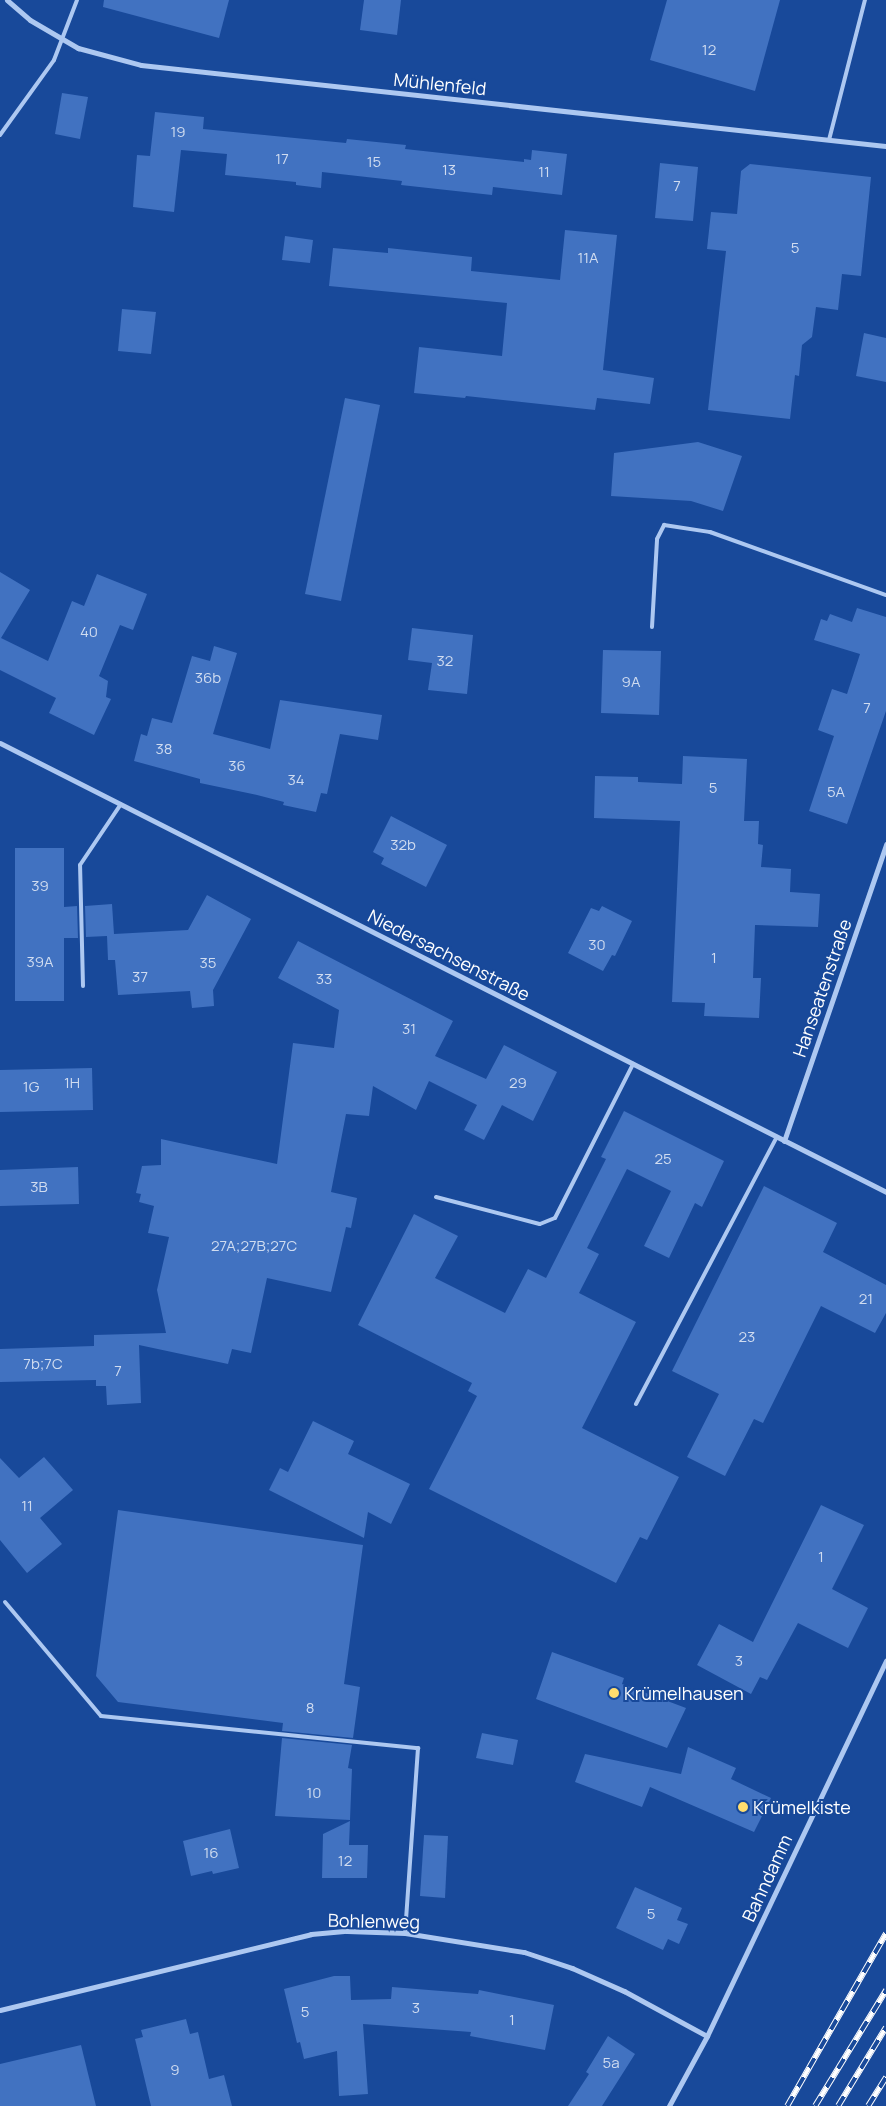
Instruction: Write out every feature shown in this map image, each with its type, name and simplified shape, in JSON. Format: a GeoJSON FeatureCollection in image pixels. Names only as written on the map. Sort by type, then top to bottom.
{"type":"FeatureCollection","features":[{"type":"Feature","properties":{"kind":"street","name":"Mühlenfeld"},"geometry":{"type":"LineString","coordinates":[[7,0],[30,20],[78,48],[141,65],[886,146]]}},
{"type":"Feature","properties":{"kind":"street","name":"Niedersachsenstraße"},"geometry":{"type":"LineString","coordinates":[[0,743],[886,1192]]}},
{"type":"Feature","properties":{"kind":"street","name":"Hanseatenstraße"},"geometry":{"type":"LineString","coordinates":[[784,1141],[886,844]]}},
{"type":"Feature","properties":{"kind":"street","name":"Bahndamm"},"geometry":{"type":"LineString","coordinates":[[669,2106],[707,2036],[886,1661]]}},
{"type":"Feature","properties":{"kind":"street","name":"Bohlenweg"},"geometry":{"type":"LineString","coordinates":[[0,2010],[311,1934],[348,1931],[405,1933],[524,1952],[572,1968],[624,1990],[707,2036]]}},
{"type":"Feature","properties":{"kind":"lane"},"geometry":{"type":"LineString","coordinates":[[0,135],[54,60],[77,0]]}},
{"type":"Feature","properties":{"kind":"lane"},"geometry":{"type":"LineString","coordinates":[[829,140],[865,0]]}},
{"type":"Feature","properties":{"kind":"lane"},"geometry":{"type":"LineString","coordinates":[[652,627],[657,539],[664,525],[710,532],[886,595]]}},
{"type":"Feature","properties":{"kind":"lane"},"geometry":{"type":"LineString","coordinates":[[83,986],[80,865],[121,804]]}},
{"type":"Feature","properties":{"kind":"lane"},"geometry":{"type":"LineString","coordinates":[[436,1197],[540,1224],[554,1218],[633,1064]]}},
{"type":"Feature","properties":{"kind":"lane"},"geometry":{"type":"LineString","coordinates":[[636,1404],[777,1137]]}},
{"type":"Feature","properties":{"kind":"lane"},"geometry":{"type":"LineString","coordinates":[[5,1602],[101,1716],[418,1748],[405,1933]]}},
{"type":"Feature","properties":{"kind":"building"},"geometry":{"type":"Polygon","coordinates":[[[104,0],[229,0],[219,38],[103,7],[104,0]]]}},
{"type":"Feature","properties":{"kind":"building"},"geometry":{"type":"Polygon","coordinates":[[[364,0],[401,0],[397,35],[360,30],[364,0]]]}},
{"type":"Feature","properties":{"kind":"building"},"geometry":{"type":"Polygon","coordinates":[[[667,0],[780,0],[755,91],[650,60],[667,0]]]}},
{"type":"Feature","properties":{"kind":"building"},"geometry":{"type":"Polygon","coordinates":[[[62,93],[88,97],[80,139],[55,134],[62,93]]]}},
{"type":"Feature","properties":{"kind":"building"},"geometry":{"type":"Polygon","coordinates":[[[155,112],[204,117],[203,129],[346,143],[347,139],[406,145],[405,149],[524,162],[524,159],[531,160],[532,150],[567,154],[562,195],[493,187],[492,195],[401,185],[402,181],[322,172],[321,188],[296,185],[296,182],[225,175],[227,154],[181,150],[174,212],[133,207],[137,155],[150,156],[155,112]]]}},
{"type":"Feature","properties":{"kind":"building"},"geometry":{"type":"Polygon","coordinates":[[[660,163],[698,167],[693,221],[655,218],[660,163]]]}},
{"type":"Feature","properties":{"kind":"building"},"geometry":{"type":"Polygon","coordinates":[[[750,164],[871,177],[861,276],[842,274],[838,310],[816,307],[812,337],[802,345],[799,376],[795,375],[790,419],[708,410],[726,251],[707,249],[711,212],[737,214],[741,171],[750,164]]]}},
{"type":"Feature","properties":{"kind":"building"},"geometry":{"type":"Polygon","coordinates":[[[565,230],[617,235],[603,370],[654,378],[650,404],[597,398],[595,410],[466,396],[465,398],[414,393],[419,347],[502,356],[507,303],[329,286],[333,248],[388,253],[388,248],[472,257],[471,271],[560,280],[565,230]]]}},
{"type":"Feature","properties":{"kind":"building"},"geometry":{"type":"Polygon","coordinates":[[[285,236],[313,240],[310,263],[282,260],[285,236]]]}},
{"type":"Feature","properties":{"kind":"building"},"geometry":{"type":"Polygon","coordinates":[[[122,309],[156,312],[151,354],[118,351],[122,309]]]}},
{"type":"Feature","properties":{"kind":"building"},"geometry":{"type":"Polygon","coordinates":[[[864,333],[886,338],[886,382],[856,376],[864,333]]]}},
{"type":"Feature","properties":{"kind":"building"},"geometry":{"type":"Polygon","coordinates":[[[345,398],[380,405],[341,601],[305,594],[345,398]]]}},
{"type":"Feature","properties":{"kind":"building"},"geometry":{"type":"Polygon","coordinates":[[[698,442],[742,456],[723,511],[691,501],[611,496],[614,453],[698,442]]]}},
{"type":"Feature","properties":{"kind":"building"},"geometry":{"type":"Polygon","coordinates":[[[0,572],[30,590],[1,638],[48,661],[72,601],[84,606],[97,574],[147,594],[133,630],[120,625],[99,676],[108,681],[106,697],[111,699],[94,735],[49,713],[56,698],[0,670],[0,572]]]}},
{"type":"Feature","properties":{"kind":"building"},"geometry":{"type":"Polygon","coordinates":[[[857,608],[886,617],[886,711],[847,824],[809,811],[834,736],[818,730],[832,689],[847,694],[860,654],[814,640],[821,619],[827,621],[830,614],[852,622],[857,608]]]}},
{"type":"Feature","properties":{"kind":"building"},"geometry":{"type":"Polygon","coordinates":[[[412,628],[473,635],[467,694],[428,690],[432,663],[408,660],[412,628]]]}},
{"type":"Feature","properties":{"kind":"building"},"geometry":{"type":"Polygon","coordinates":[[[214,646],[237,653],[213,734],[270,749],[280,700],[382,715],[378,740],[340,734],[327,794],[321,793],[316,812],[283,805],[284,802],[257,795],[200,783],[200,779],[134,761],[141,734],[147,736],[152,718],[172,723],[192,656],[210,661],[214,646]]]}},
{"type":"Feature","properties":{"kind":"building"},"geometry":{"type":"Polygon","coordinates":[[[603,650],[661,651],[659,715],[601,713],[603,650]]]}},
{"type":"Feature","properties":{"kind":"building"},"geometry":{"type":"Polygon","coordinates":[[[683,756],[747,759],[744,821],[759,821],[758,844],[763,845],[761,867],[791,869],[790,892],[820,894],[818,927],[755,925],[753,978],[761,978],[759,1018],[704,1016],[705,1003],[672,1002],[680,821],[594,818],[595,776],[638,777],[638,782],[682,784],[683,756]]]}},
{"type":"Feature","properties":{"kind":"building"},"geometry":{"type":"Polygon","coordinates":[[[391,816],[447,845],[426,887],[381,864],[384,858],[373,852],[391,816]]]}},
{"type":"Feature","properties":{"kind":"building"},"geometry":{"type":"Polygon","coordinates":[[[15,848],[64,848],[64,907],[77,906],[78,938],[64,938],[64,1001],[15,1001],[15,848]]]}},
{"type":"Feature","properties":{"kind":"building"},"geometry":{"type":"Polygon","coordinates":[[[207,895],[251,919],[213,990],[214,1006],[192,1008],[190,991],[118,995],[115,960],[108,960],[107,936],[86,937],[85,906],[112,904],[114,934],[188,930],[207,895]]]}},
{"type":"Feature","properties":{"kind":"building"},"geometry":{"type":"Polygon","coordinates":[[[602,906],[632,921],[615,956],[612,955],[603,971],[568,953],[591,908],[599,911],[602,906]]]}},
{"type":"Feature","properties":{"kind":"building"},"geometry":{"type":"Polygon","coordinates":[[[298,941],[453,1021],[435,1056],[486,1079],[504,1045],[557,1072],[533,1121],[502,1105],[484,1140],[464,1130],[477,1105],[429,1081],[416,1110],[373,1086],[369,1116],[346,1114],[331,1192],[357,1198],[351,1228],[346,1227],[331,1292],[267,1278],[251,1353],[232,1349],[228,1364],[139,1345],[141,1403],[107,1405],[106,1386],[96,1386],[96,1380],[0,1382],[0,1349],[94,1346],[94,1335],[166,1333],[157,1290],[169,1237],[148,1233],[154,1206],[139,1202],[141,1194],[136,1193],[142,1166],[161,1165],[161,1139],[277,1164],[293,1043],[334,1048],[339,1010],[278,978],[298,941]]]}},
{"type":"Feature","properties":{"kind":"building"},"geometry":{"type":"Polygon","coordinates":[[[92,1068],[93,1110],[0,1112],[0,1070],[92,1068]]]}},
{"type":"Feature","properties":{"kind":"building"},"geometry":{"type":"Polygon","coordinates":[[[624,1111],[724,1161],[702,1207],[695,1203],[669,1258],[644,1246],[671,1191],[627,1169],[587,1248],[599,1254],[579,1293],[636,1322],[582,1428],[679,1477],[647,1540],[640,1537],[616,1583],[429,1489],[477,1396],[468,1391],[472,1383],[358,1325],[414,1214],[458,1236],[435,1278],[505,1313],[528,1269],[546,1278],[606,1159],[601,1157],[624,1111]]]}},
{"type":"Feature","properties":{"kind":"building"},"geometry":{"type":"Polygon","coordinates":[[[78,1167],[79,1204],[0,1206],[0,1170],[78,1167]]]}},
{"type":"Feature","properties":{"kind":"building"},"geometry":{"type":"Polygon","coordinates":[[[764,1186],[837,1223],[823,1252],[886,1285],[886,1313],[875,1333],[821,1306],[763,1423],[754,1419],[725,1476],[687,1457],[719,1394],[672,1371],[764,1186]]]}},
{"type":"Feature","properties":{"kind":"building"},"geometry":{"type":"Polygon","coordinates":[[[313,1421],[354,1441],[348,1454],[410,1484],[391,1524],[368,1512],[364,1538],[269,1490],[280,1468],[288,1472],[313,1421]]]}},
{"type":"Feature","properties":{"kind":"building"},"geometry":{"type":"Polygon","coordinates":[[[44,1457],[73,1490],[40,1518],[62,1544],[27,1573],[0,1540],[0,1458],[19,1478],[44,1457]]]}},
{"type":"Feature","properties":{"kind":"building"},"geometry":{"type":"Polygon","coordinates":[[[821,1505],[864,1525],[832,1589],[868,1608],[848,1648],[798,1623],[767,1680],[760,1677],[751,1694],[697,1665],[719,1624],[753,1642],[821,1505]]]}},
{"type":"Feature","properties":{"kind":"building"},"geometry":{"type":"Polygon","coordinates":[[[118,1510],[363,1545],[344,1684],[360,1687],[353,1738],[282,1731],[283,1723],[118,1702],[96,1676],[118,1510]]]}},
{"type":"Feature","properties":{"kind":"building"},"geometry":{"type":"Polygon","coordinates":[[[552,1652],[624,1678],[622,1684],[686,1708],[667,1748],[536,1699],[552,1652]]]}},
{"type":"Feature","properties":{"kind":"building"},"geometry":{"type":"Polygon","coordinates":[[[482,1733],[518,1740],[513,1765],[476,1758],[482,1733]]]}},
{"type":"Feature","properties":{"kind":"building"},"geometry":{"type":"Polygon","coordinates":[[[282,1738],[352,1745],[348,1768],[352,1769],[350,1820],[275,1816],[282,1738]]]}},
{"type":"Feature","properties":{"kind":"building"},"geometry":{"type":"Polygon","coordinates":[[[688,1747],[736,1768],[731,1779],[771,1798],[754,1832],[650,1787],[642,1807],[575,1782],[585,1754],[681,1774],[688,1747]]]}},
{"type":"Feature","properties":{"kind":"building"},"geometry":{"type":"Polygon","coordinates":[[[350,1821],[349,1845],[368,1845],[367,1878],[322,1878],[323,1834],[350,1821]]]}},
{"type":"Feature","properties":{"kind":"building"},"geometry":{"type":"Polygon","coordinates":[[[230,1829],[239,1868],[213,1874],[212,1871],[191,1876],[183,1841],[230,1829]]]}},
{"type":"Feature","properties":{"kind":"building"},"geometry":{"type":"Polygon","coordinates":[[[424,1835],[448,1836],[445,1898],[420,1896],[424,1835]]]}},
{"type":"Feature","properties":{"kind":"building"},"geometry":{"type":"Polygon","coordinates":[[[635,1887],[682,1908],[677,1920],[688,1924],[679,1944],[668,1939],[663,1950],[616,1928],[635,1887]]]}},
{"type":"Feature","properties":{"kind":"building"},"geometry":{"type":"Polygon","coordinates":[[[334,1976],[350,1976],[351,2000],[391,1999],[392,1987],[478,1994],[479,1990],[554,2005],[545,2050],[470,2036],[471,2032],[363,2024],[368,2094],[339,2096],[337,2051],[304,2059],[300,2042],[297,2043],[284,1989],[334,1976]]]}},
{"type":"Feature","properties":{"kind":"building"},"geometry":{"type":"Polygon","coordinates":[[[186,2019],[190,2034],[198,2032],[209,2079],[224,2075],[232,2106],[151,2106],[135,2039],[143,2037],[141,2030],[186,2019]]]}},
{"type":"Feature","properties":{"kind":"building"},"geometry":{"type":"Polygon","coordinates":[[[608,2036],[635,2054],[602,2106],[568,2106],[589,2074],[586,2072],[608,2036]]]}},
{"type":"Feature","properties":{"kind":"building"},"geometry":{"type":"Polygon","coordinates":[[[81,2045],[96,2106],[0,2106],[0,2064],[81,2045]]]}},
{"type":"Feature","properties":{"kind":"railway"},"geometry":{"type":"LineString","coordinates":[[787,2106],[886,1933]]}},
{"type":"Feature","properties":{"kind":"railway"},"geometry":{"type":"LineString","coordinates":[[815,2106],[886,1990]]}},
{"type":"Feature","properties":{"kind":"railway"},"geometry":{"type":"LineString","coordinates":[[838,2106],[886,2027]]}},
{"type":"Feature","properties":{"kind":"railway"},"geometry":{"type":"LineString","coordinates":[[868,2106],[886,2077]]}},
{"type":"Feature","properties":{"kind":"place","name":"Krümelhausen"},"geometry":{"type":"Point","coordinates":[614,1693]}},
{"type":"Feature","properties":{"kind":"place","name":"Krümelkiste"},"geometry":{"type":"Point","coordinates":[743,1807]}}]}
